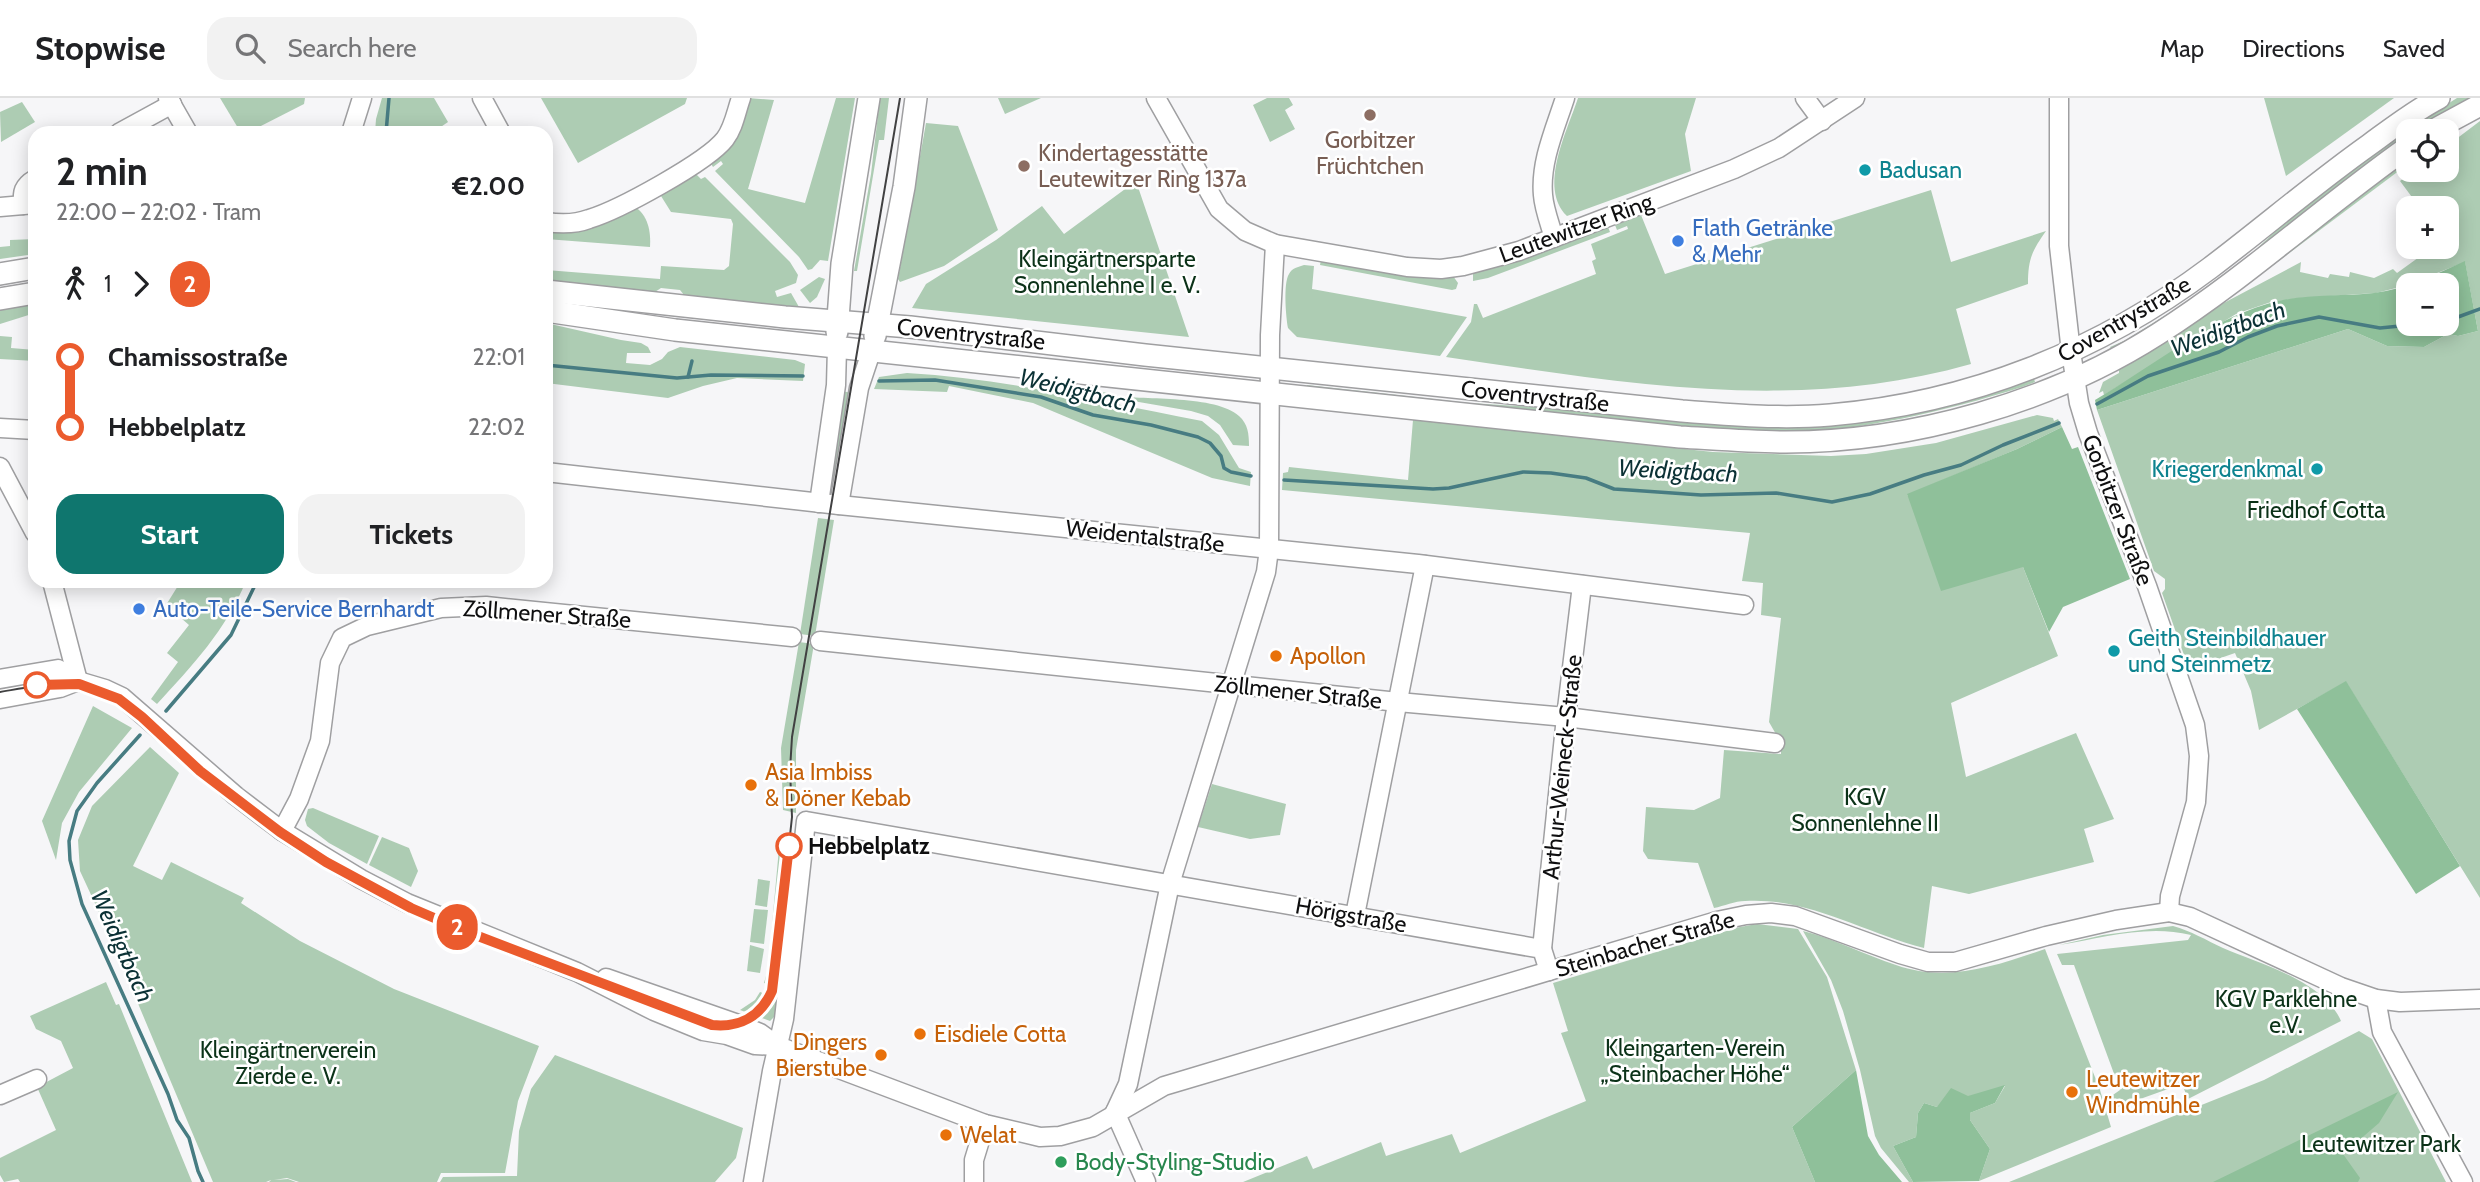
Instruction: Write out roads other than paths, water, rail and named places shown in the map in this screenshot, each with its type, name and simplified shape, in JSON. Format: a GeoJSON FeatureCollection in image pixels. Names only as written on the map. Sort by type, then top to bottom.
{"type":"FeatureCollection","features":[{"type":"Feature","properties":{"kind":"main road"},"geometry":{"type":"LineString","coordinates":[[836,348],[842,264],[869,98]]}},
{"type":"Feature","properties":{"kind":"main road"},"geometry":{"type":"LineString","coordinates":[[871,352],[906,174],[916,98]]}},
{"type":"Feature","properties":{"kind":"main road","name":"Coventrystraße"},"geometry":{"type":"LineString","coordinates":[[553,292],[1682,411],[1784,416],[1870,410],[1945,396],[2004,379],[2071,352],[2109,333],[2177,293],[2338,167],[2439,98]]}},
{"type":"Feature","properties":{"kind":"main road"},"geometry":{"type":"LineString","coordinates":[[2454,119],[2480,105]]}},
{"type":"Feature","properties":{"kind":"main road","name":"Coventrystraße"},"geometry":{"type":"LineString","coordinates":[[553,312],[642,326],[871,352],[1680,437],[1787,442],[1833,440],[1912,429],[2002,407],[2110,362],[2190,313],[2396,156]]}},
{"type":"Feature","properties":{"kind":"main road"},"geometry":{"type":"LineString","coordinates":[[0,274],[28,269]]}},
{"type":"Feature","properties":{"kind":"main road"},"geometry":{"type":"LineString","coordinates":[[0,299],[28,294]]}},
{"type":"Feature","properties":{"kind":"street"},"geometry":{"type":"LineString","coordinates":[[353,126],[362,98]]}},
{"type":"Feature","properties":{"kind":"street"},"geometry":{"type":"LineString","coordinates":[[482,98],[497,126]]}},
{"type":"Feature","properties":{"kind":"street"},"geometry":{"type":"LineString","coordinates":[[553,223],[586,220],[607,213],[699,162],[726,137],[740,98]]}},
{"type":"Feature","properties":{"kind":"street","name":"Leutewitzer Ring"},"geometry":{"type":"LineString","coordinates":[[1156,98],[1219,209],[1245,231],[1275,244],[1407,267],[1441,269],[1493,258],[1554,238],[1734,169],[1779,148],[1855,98]]}},
{"type":"Feature","properties":{"kind":"street"},"geometry":{"type":"LineString","coordinates":[[1554,238],[1543,198],[1542,179],[1565,98]]}},
{"type":"Feature","properties":{"kind":"street"},"geometry":{"type":"LineString","coordinates":[[1805,98],[1822,121]]}},
{"type":"Feature","properties":{"kind":"street","name":"Gorbitzer Straße"},"geometry":{"type":"LineString","coordinates":[[2059,98],[2059,246],[2075,377],[2088,433],[2147,586],[2195,725],[2199,756],[2196,802],[2170,897],[2169,912]]}},
{"type":"Feature","properties":{"kind":"street"},"geometry":{"type":"LineString","coordinates":[[131,126],[170,101],[184,126]]}},
{"type":"Feature","properties":{"kind":"street"},"geometry":{"type":"LineString","coordinates":[[28,183],[22,192],[28,203]]}},
{"type":"Feature","properties":{"kind":"street"},"geometry":{"type":"LineString","coordinates":[[0,207],[28,205]]}},
{"type":"Feature","properties":{"kind":"street"},"geometry":{"type":"LineString","coordinates":[[1146,1182],[1115,1112],[1128,1084],[1170,884],[1266,572],[1269,549],[1271,284],[1275,244]]}},
{"type":"Feature","properties":{"kind":"street"},"geometry":{"type":"LineString","coordinates":[[819,503],[836,385],[836,348]]}},
{"type":"Feature","properties":{"kind":"street"},"geometry":{"type":"LineString","coordinates":[[839,505],[859,388],[871,352]]}},
{"type":"Feature","properties":{"kind":"street"},"geometry":{"type":"LineString","coordinates":[[0,428],[28,430]]}},
{"type":"Feature","properties":{"kind":"street"},"geometry":{"type":"LineString","coordinates":[[0,467],[28,520]]}},
{"type":"Feature","properties":{"kind":"street","name":"Weidentalstraße"},"geometry":{"type":"LineString","coordinates":[[553,473],[1425,565],[1744,605]]}},
{"type":"Feature","properties":{"kind":"street"},"geometry":{"type":"LineString","coordinates":[[1355,915],[1425,565]]}},
{"type":"Feature","properties":{"kind":"street","name":"Arthur-Weineck-Straße"},"geometry":{"type":"LineString","coordinates":[[1542,949],[1566,717],[1583,585]]}},
{"type":"Feature","properties":{"kind":"street"},"geometry":{"type":"LineString","coordinates":[[54,588],[78,681]]}},
{"type":"Feature","properties":{"kind":"street","name":"Zöllmener Straße"},"geometry":{"type":"LineString","coordinates":[[282,831],[299,799],[320,741],[330,663],[342,638],[367,626],[441,608],[486,606],[792,637]]}},
{"type":"Feature","properties":{"kind":"street","name":"Zöllmener Straße"},"geometry":{"type":"LineString","coordinates":[[821,641],[1398,702],[1566,717],[1775,743]]}},
{"type":"Feature","properties":{"kind":"street"},"geometry":{"type":"LineString","coordinates":[[0,679],[58,669],[78,681],[105,689],[134,706],[201,768],[282,831],[407,903],[577,972],[618,981],[760,1033],[778,1046],[753,1182]]}},
{"type":"Feature","properties":{"kind":"street"},"geometry":{"type":"LineString","coordinates":[[0,699],[60,688],[78,681]]}},
{"type":"Feature","properties":{"kind":"street","name":"Hörigstraße"},"geometry":{"type":"LineString","coordinates":[[778,1046],[787,995],[806,821],[1542,949]]}},
{"type":"Feature","properties":{"kind":"street","name":"Steinbacher Straße"},"geometry":{"type":"LineString","coordinates":[[778,1046],[985,1124],[1040,1137],[1060,1136],[1093,1127],[1156,1089],[1717,921],[1771,913],[1795,916],[1900,954],[1928,961],[1955,962],[2097,923],[2169,912],[2190,917],[2341,987],[2376,999],[2411,1002],[2480,999]]}},
{"type":"Feature","properties":{"kind":"street"},"geometry":{"type":"LineString","coordinates":[[1542,949],[1549,971]]}},
{"type":"Feature","properties":{"kind":"street"},"geometry":{"type":"LineString","coordinates":[[2376,999],[2382,1032],[2463,1182]]}},
{"type":"Feature","properties":{"kind":"street"},"geometry":{"type":"LineString","coordinates":[[0,1095],[37,1079]]}},
{"type":"Feature","properties":{"kind":"street"},"geometry":{"type":"LineString","coordinates":[[974,1182],[974,1160],[985,1124]]}},
{"type":"Feature","properties":{"kind":"waterway"},"geometry":{"type":"LineString","coordinates":[[387,126],[389,98]]}},
{"type":"Feature","properties":{"kind":"waterway","name":"Weidigtbach"},"geometry":{"type":"LineString","coordinates":[[2459,317],[2480,309]]}},
{"type":"Feature","properties":{"kind":"waterway","name":"Weidigtbach"},"geometry":{"type":"LineString","coordinates":[[2097,404],[2148,376],[2219,352],[2277,326],[2319,317],[2380,328],[2396,326]]}},
{"type":"Feature","properties":{"kind":"waterway"},"geometry":{"type":"LineString","coordinates":[[688,377],[692,361]]}},
{"type":"Feature","properties":{"kind":"waterway","name":"Weidigtbach"},"geometry":{"type":"LineString","coordinates":[[553,366],[677,378],[711,375],[803,376]]}},
{"type":"Feature","properties":{"kind":"waterway","name":"Weidigtbach"},"geometry":{"type":"LineString","coordinates":[[879,381],[935,380],[1041,397],[1093,415],[1151,425],[1198,437],[1210,443],[1221,456],[1224,468],[1251,476]]}},
{"type":"Feature","properties":{"kind":"waterway","name":"Weidigtbach"},"geometry":{"type":"LineString","coordinates":[[1284,480],[1433,489],[1523,472],[1551,473],[1586,478],[1614,489],[1701,495],[1776,493],[1832,502],[1870,494],[1961,465],[2059,423]]}},
{"type":"Feature","properties":{"kind":"waterway","name":"Weidigtbach"},"geometry":{"type":"LineString","coordinates":[[166,711],[231,635],[254,588]]}},
{"type":"Feature","properties":{"kind":"waterway","name":"Weidigtbach"},"geometry":{"type":"LineString","coordinates":[[140,735],[97,783],[77,811],[69,841],[70,860],[82,904],[168,1094],[177,1120],[189,1138],[203,1182]]}},
{"type":"Feature","properties":{"kind":"tram line"},"geometry":{"type":"LineString","coordinates":[[0,692],[65,684],[104,692],[142,716],[198,769],[258,817],[322,860],[372,888],[476,935],[702,1023],[726,1025],[747,1019],[764,1005],[774,984],[792,817],[792,737],[900,98]]}},
{"type":"Feature","properties":{"kind":"tram line","name":"2"},"geometry":{"type":"LineString","coordinates":[[37,685],[79,684],[119,699],[200,771],[280,832],[326,862],[411,908],[702,1023],[729,1026],[743,1022],[760,1011],[767,1002],[776,974],[789,846]]}},
{"type":"Feature","properties":{"kind":"place","name":"Gorbitzer Früchtchen"},"geometry":{"type":"Point","coordinates":[1370,115]}},
{"type":"Feature","properties":{"kind":"place","name":"Kindertagesstätte Leutewitzer Ring 137a"},"geometry":{"type":"Point","coordinates":[1024,166]}},
{"type":"Feature","properties":{"kind":"place","name":"Badusan"},"geometry":{"type":"Point","coordinates":[1865,170]}},
{"type":"Feature","properties":{"kind":"place","name":"Flath Getränke & Mehr"},"geometry":{"type":"Point","coordinates":[1678,241]}},
{"type":"Feature","properties":{"kind":"place","name":"Kriegerdenkmal"},"geometry":{"type":"Point","coordinates":[2317,469]}},
{"type":"Feature","properties":{"kind":"place","name":"Auto-Teile-Service Bernhardt"},"geometry":{"type":"Point","coordinates":[139,609]}},
{"type":"Feature","properties":{"kind":"place","name":"Geith Steinbildhauer und Steinmetz"},"geometry":{"type":"Point","coordinates":[2114,651]}},
{"type":"Feature","properties":{"kind":"place","name":"Apollon"},"geometry":{"type":"Point","coordinates":[1276,656]}},
{"type":"Feature","properties":{"kind":"place","name":"Asia Imbiss & Döner Kebab"},"geometry":{"type":"Point","coordinates":[751,785]}},
{"type":"Feature","properties":{"kind":"place","name":"Hebbelplatz"},"geometry":{"type":"Point","coordinates":[789,846]}},
{"type":"Feature","properties":{"kind":"place","name":"Eisdiele Cotta"},"geometry":{"type":"Point","coordinates":[920,1034]}},
{"type":"Feature","properties":{"kind":"place","name":"Dingers Bierstube"},"geometry":{"type":"Point","coordinates":[881,1055]}},
{"type":"Feature","properties":{"kind":"place","name":"Leutewitzer Windmühle"},"geometry":{"type":"Point","coordinates":[2072,1092]}},
{"type":"Feature","properties":{"kind":"place","name":"Welat"},"geometry":{"type":"Point","coordinates":[946,1135]}},
{"type":"Feature","properties":{"kind":"place","name":"Body-Styling-Studio"},"geometry":{"type":"Point","coordinates":[1061,1162]}},
{"type":"Feature","properties":{"kind":"park label","name":"Kleingärtnersparte Sonnenlehne I e. V."},"geometry":{"type":"Point","coordinates":[1107,272]}},
{"type":"Feature","properties":{"kind":"park label","name":"Friedhof Cotta"},"geometry":{"type":"Point","coordinates":[2316,510]}},
{"type":"Feature","properties":{"kind":"park label","name":"KGV Sonnenlehne II"},"geometry":{"type":"Point","coordinates":[1865,810]}},
{"type":"Feature","properties":{"kind":"park label","name":"KGV Parklehne e.V."},"geometry":{"type":"Point","coordinates":[2286,1012]}},
{"type":"Feature","properties":{"kind":"park label","name":"Kleingarten-Verein „Steinbacher Höhe“"},"geometry":{"type":"Point","coordinates":[1695,1061]}},
{"type":"Feature","properties":{"kind":"park label","name":"Kleingärtnerverein Zierde e. V."},"geometry":{"type":"Point","coordinates":[288,1063]}},
{"type":"Feature","properties":{"kind":"park label","name":"Leutewitzer Park"},"geometry":{"type":"Point","coordinates":[2381,1144]}}]}
